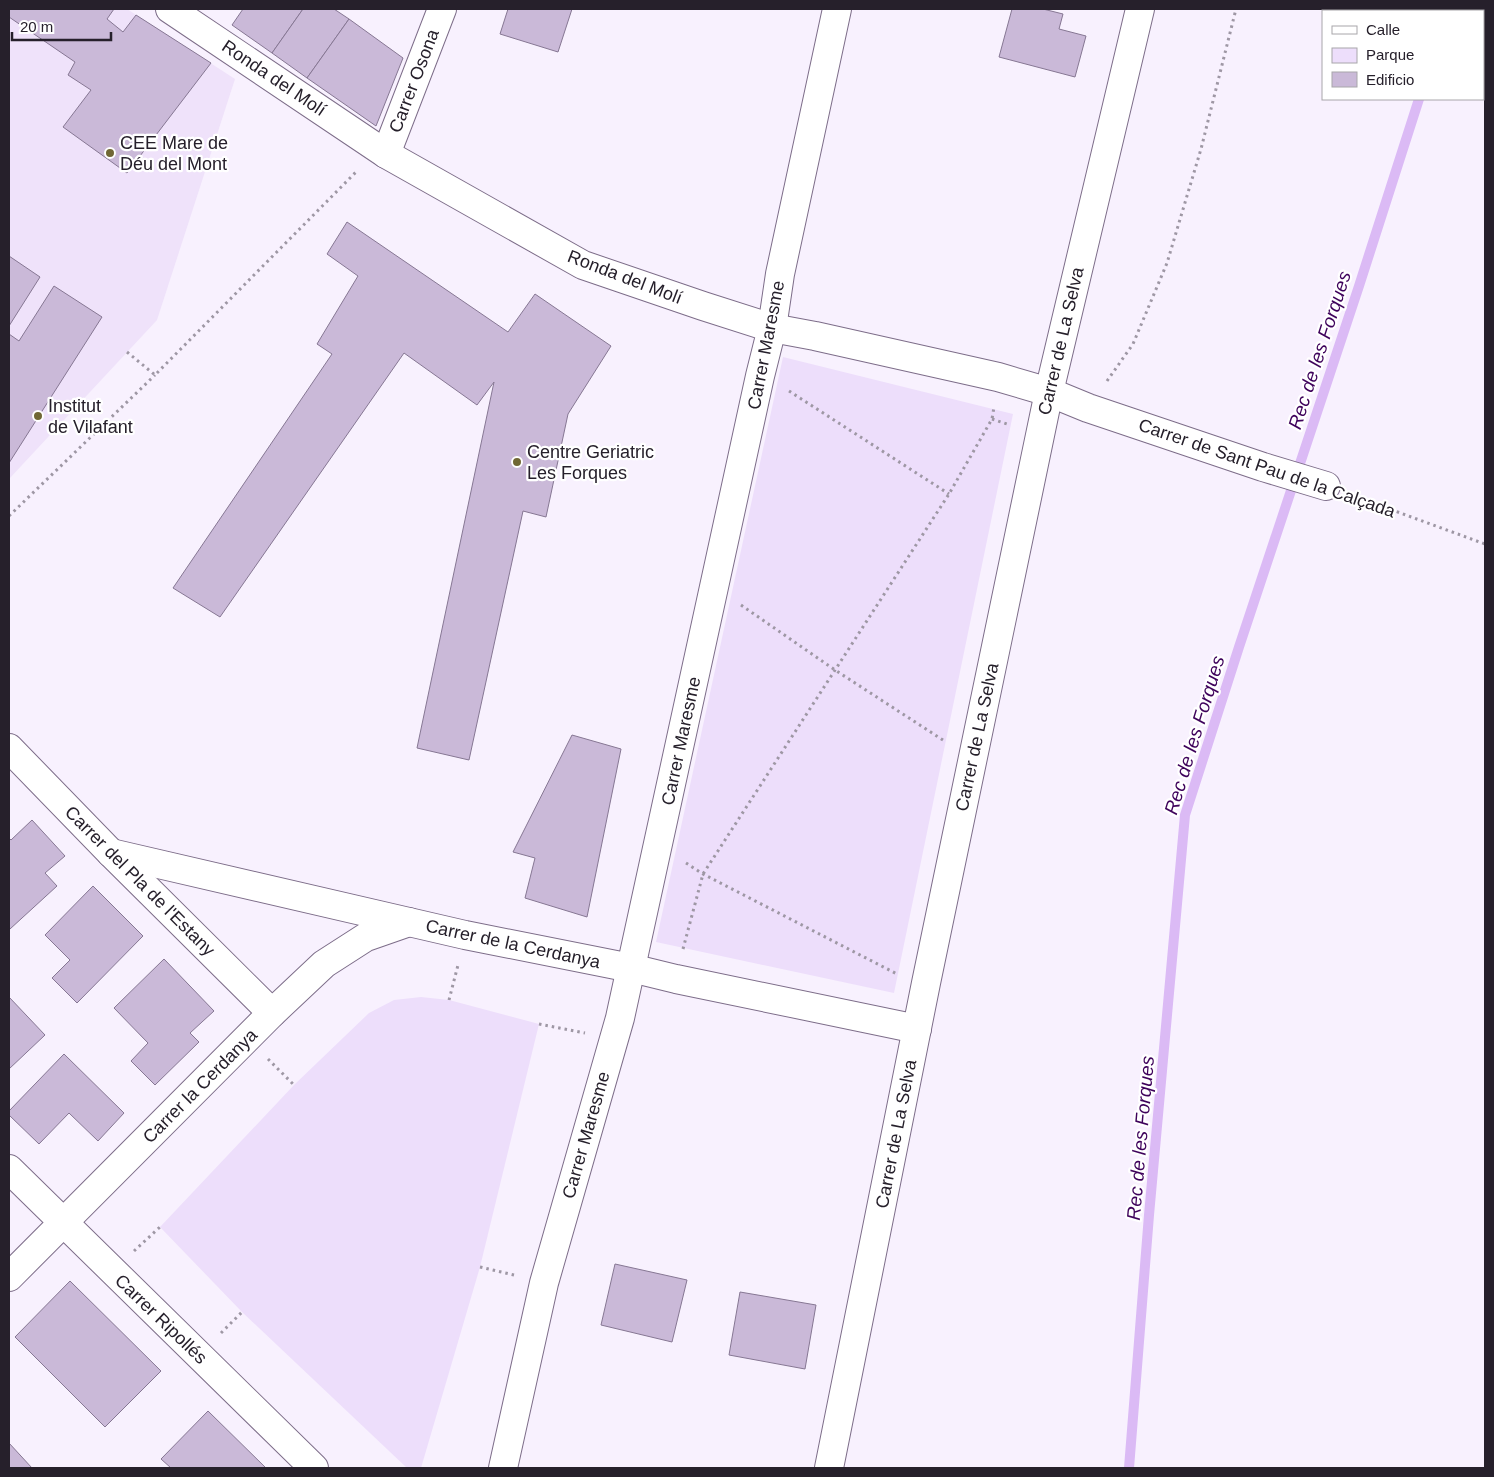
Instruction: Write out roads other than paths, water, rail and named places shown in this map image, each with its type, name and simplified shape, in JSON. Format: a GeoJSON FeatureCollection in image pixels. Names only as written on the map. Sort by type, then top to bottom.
{"type":"FeatureCollection","features":[{"type":"Feature","properties":{"kind":"street","name":"Ronda del Molí"},"geometry":{"type":"LineString","coordinates":[[170,9],[383,151],[583,265],[772,328],[998,377],[1049,392]]}},
{"type":"Feature","properties":{"kind":"street","name":"Carrer Osona"},"geometry":{"type":"LineString","coordinates":[[383,151],[442,9]]}},
{"type":"Feature","properties":{"kind":"street","name":"Carrer Maresme"},"geometry":{"type":"LineString","coordinates":[[504,1468],[544,1283],[620,1018],[772,328],[780,274],[837,9]]}},
{"type":"Feature","properties":{"kind":"street","name":"Carrer de La Selva"},"geometry":{"type":"LineString","coordinates":[[829,1468],[926,983],[1049,392],[1140,9]]}},
{"type":"Feature","properties":{"kind":"street","name":"Carrer de Sant Pau de la Calçada"},"geometry":{"type":"LineString","coordinates":[[1049,392],[1088,408],[1263,467],[1326,486]]}},
{"type":"Feature","properties":{"kind":"street","name":"Carrer del Pla de l'Estany"},"geometry":{"type":"LineString","coordinates":[[9,748],[111,853],[272,1013]]}},
{"type":"Feature","properties":{"kind":"street","name":"Carrer de la Cerdanya"},"geometry":{"type":"LineString","coordinates":[[111,853],[465,935],[631,968],[917,1030]]}},
{"type":"Feature","properties":{"kind":"street","name":"Carrer la Cerdanya"},"geometry":{"type":"LineString","coordinates":[[9,1277],[272,1013],[324,964],[366,937],[409,922]]}},
{"type":"Feature","properties":{"kind":"street","name":"Carrer Ripollés"},"geometry":{"type":"LineString","coordinates":[[9,1169],[314,1468]]}},
{"type":"Feature","properties":{"kind":"waterway","name":"Rec de les Forques"},"geometry":{"type":"LineString","coordinates":[[1129,1468],[1149,1215],[1185,815],[1419,100]]}},
{"type":"Feature","properties":{"kind":"place","name":"CEE Mare de Déu del Mont"},"geometry":{"type":"Point","coordinates":[110,153]}},
{"type":"Feature","properties":{"kind":"place","name":"Institut de Vilafant"},"geometry":{"type":"Point","coordinates":[38,416]}},
{"type":"Feature","properties":{"kind":"place","name":"Centre Geriatric Les Forques"},"geometry":{"type":"Point","coordinates":[517,462]}}]}
